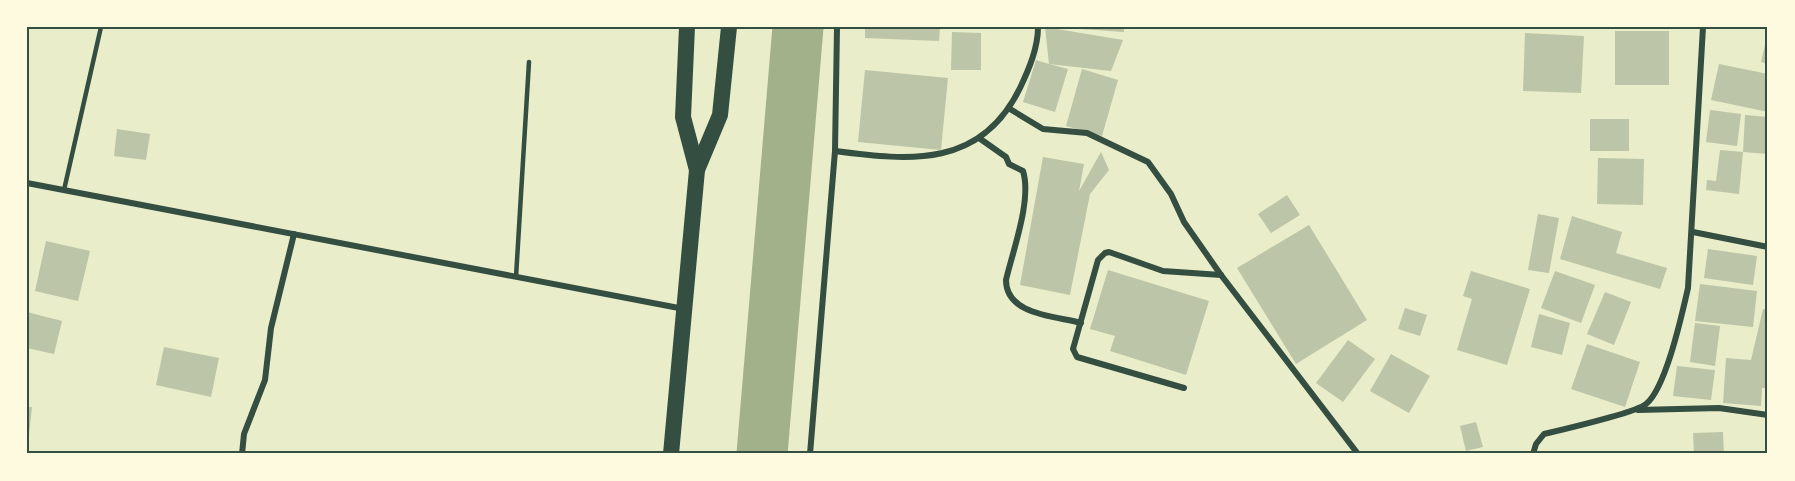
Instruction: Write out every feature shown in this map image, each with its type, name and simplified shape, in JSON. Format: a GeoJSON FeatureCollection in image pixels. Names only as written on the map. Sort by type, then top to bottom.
{"type":"FeatureCollection","features":[{"type":"Feature","properties":{"kind":"highway"},"geometry":{"type":"LineString","coordinates":[[687,27],[683,117],[697,170]]}},
{"type":"Feature","properties":{"kind":"highway"},"geometry":{"type":"LineString","coordinates":[[671,454],[697,170],[720,115],[729,27]]}},
{"type":"Feature","properties":{"kind":"street"},"geometry":{"type":"LineString","coordinates":[[810,454],[835,151],[837,27]]}},
{"type":"Feature","properties":{"kind":"street"},"geometry":{"type":"LineString","coordinates":[[835,151],[877,157],[930,157],[949,153],[979,138],[994,128],[1010,109],[1038,40],[1038,27]]}},
{"type":"Feature","properties":{"kind":"street"},"geometry":{"type":"LineString","coordinates":[[1638,410],[1654,396],[1680,326],[1688,288],[1693,232],[1702,27]]}},
{"type":"Feature","properties":{"kind":"street"},"geometry":{"type":"LineString","coordinates":[[1010,109],[1043,129],[1087,133],[1148,162],[1171,194],[1184,222],[1221,275],[1358,454]]}},
{"type":"Feature","properties":{"kind":"street"},"geometry":{"type":"LineString","coordinates":[[979,138],[1006,157],[1009,164],[1023,171],[1025,178],[1022,213],[1006,280],[1006,291],[1011,300],[1026,309],[1081,323]]}},
{"type":"Feature","properties":{"kind":"street"},"geometry":{"type":"LineString","coordinates":[[27,183],[684,309]]}},
{"type":"Feature","properties":{"kind":"street"},"geometry":{"type":"LineString","coordinates":[[1693,232],[1768,247]]}},
{"type":"Feature","properties":{"kind":"street"},"geometry":{"type":"LineString","coordinates":[[242,454],[244,434],[265,380],[271,328],[294,234]]}},
{"type":"Feature","properties":{"kind":"street"},"geometry":{"type":"LineString","coordinates":[[1184,388],[1077,357],[1073,349],[1098,260],[1105,253],[1163,271],[1221,275]]}},
{"type":"Feature","properties":{"kind":"street"},"geometry":{"type":"LineString","coordinates":[[1533,454],[1536,444],[1544,434],[1638,410],[1719,408],[1768,414]]}},
{"type":"Feature","properties":{"kind":"lane"},"geometry":{"type":"LineString","coordinates":[[64,190],[101,27]]}},
{"type":"Feature","properties":{"kind":"lane"},"geometry":{"type":"LineString","coordinates":[[516,277],[529,62]]}},
{"type":"Feature","properties":{"kind":"building"},"geometry":{"type":"Polygon","coordinates":[[[865,27],[940,27],[939,41],[865,38],[865,27]]]}},
{"type":"Feature","properties":{"kind":"building"},"geometry":{"type":"Polygon","coordinates":[[[1045,27],[1123,40],[1111,71],[1049,64],[1045,27]]]}},
{"type":"Feature","properties":{"kind":"building"},"geometry":{"type":"Polygon","coordinates":[[[1050,27],[1124,27],[1124,32],[1050,27]]]}},
{"type":"Feature","properties":{"kind":"building"},"geometry":{"type":"Polygon","coordinates":[[[1615,31],[1669,31],[1669,85],[1615,85],[1615,31]]]}},
{"type":"Feature","properties":{"kind":"building"},"geometry":{"type":"Polygon","coordinates":[[[952,32],[981,33],[981,70],[951,70],[952,32]]]}},
{"type":"Feature","properties":{"kind":"building"},"geometry":{"type":"Polygon","coordinates":[[[1525,33],[1584,36],[1581,93],[1523,91],[1525,33]]]}},
{"type":"Feature","properties":{"kind":"building"},"geometry":{"type":"Polygon","coordinates":[[[1768,37],[1768,64],[1761,62],[1768,37]]]}},
{"type":"Feature","properties":{"kind":"building"},"geometry":{"type":"Polygon","coordinates":[[[1036,60],[1068,69],[1055,112],[1023,102],[1036,60]]]}},
{"type":"Feature","properties":{"kind":"building"},"geometry":{"type":"Polygon","coordinates":[[[1719,64],[1768,74],[1768,112],[1711,100],[1719,64]]]}},
{"type":"Feature","properties":{"kind":"building"},"geometry":{"type":"Polygon","coordinates":[[[1082,69],[1118,80],[1102,136],[1066,126],[1082,69]]]}},
{"type":"Feature","properties":{"kind":"building"},"geometry":{"type":"Polygon","coordinates":[[[865,70],[948,78],[941,150],[858,142],[865,70]]]}},
{"type":"Feature","properties":{"kind":"building"},"geometry":{"type":"Polygon","coordinates":[[[1710,110],[1741,114],[1737,146],[1706,142],[1710,110]]]}},
{"type":"Feature","properties":{"kind":"building"},"geometry":{"type":"Polygon","coordinates":[[[1745,115],[1768,117],[1768,154],[1743,152],[1745,115]]]}},
{"type":"Feature","properties":{"kind":"building"},"geometry":{"type":"Polygon","coordinates":[[[1590,119],[1629,119],[1629,151],[1590,151],[1590,119]]]}},
{"type":"Feature","properties":{"kind":"building"},"geometry":{"type":"Polygon","coordinates":[[[117,129],[150,134],[146,160],[114,156],[117,129]]]}},
{"type":"Feature","properties":{"kind":"building"},"geometry":{"type":"Polygon","coordinates":[[[1720,150],[1743,152],[1739,194],[1706,190],[1707,180],[1716,181],[1720,150]]]}},
{"type":"Feature","properties":{"kind":"building"},"geometry":{"type":"Polygon","coordinates":[[[1101,152],[1109,170],[1090,194],[1070,295],[1020,285],[1043,157],[1084,164],[1079,191],[1101,152]]]}},
{"type":"Feature","properties":{"kind":"building"},"geometry":{"type":"Polygon","coordinates":[[[1598,158],[1644,159],[1643,205],[1597,204],[1598,158]]]}},
{"type":"Feature","properties":{"kind":"building"},"geometry":{"type":"Polygon","coordinates":[[[1287,195],[1300,215],[1271,233],[1258,214],[1287,195]]]}},
{"type":"Feature","properties":{"kind":"building"},"geometry":{"type":"Polygon","coordinates":[[[1538,214],[1559,218],[1549,273],[1528,270],[1538,214]]]}},
{"type":"Feature","properties":{"kind":"building"},"geometry":{"type":"Polygon","coordinates":[[[1572,216],[1622,232],[1616,253],[1667,268],[1660,289],[1560,259],[1572,216]]]}},
{"type":"Feature","properties":{"kind":"building"},"geometry":{"type":"Polygon","coordinates":[[[1309,225],[1367,320],[1296,364],[1237,268],[1309,225]]]}},
{"type":"Feature","properties":{"kind":"building"},"geometry":{"type":"Polygon","coordinates":[[[46,241],[90,251],[78,301],[35,291],[46,241]]]}},
{"type":"Feature","properties":{"kind":"building"},"geometry":{"type":"Polygon","coordinates":[[[1708,249],[1757,256],[1753,285],[1704,278],[1708,249]]]}},
{"type":"Feature","properties":{"kind":"building"},"geometry":{"type":"Polygon","coordinates":[[[1108,270],[1209,301],[1186,375],[1110,351],[1115,336],[1090,329],[1108,270]]]}},
{"type":"Feature","properties":{"kind":"building"},"geometry":{"type":"Polygon","coordinates":[[[1471,271],[1530,289],[1507,365],[1457,350],[1472,299],[1463,296],[1471,271]]]}},
{"type":"Feature","properties":{"kind":"building"},"geometry":{"type":"Polygon","coordinates":[[[1555,271],[1595,285],[1581,323],[1541,308],[1555,271]]]}},
{"type":"Feature","properties":{"kind":"building"},"geometry":{"type":"Polygon","coordinates":[[[1700,284],[1757,291],[1753,327],[1695,321],[1700,284]]]}},
{"type":"Feature","properties":{"kind":"building"},"geometry":{"type":"Polygon","coordinates":[[[1605,292],[1631,302],[1614,345],[1587,334],[1605,292]]]}},
{"type":"Feature","properties":{"kind":"building"},"geometry":{"type":"Polygon","coordinates":[[[1405,308],[1427,315],[1420,336],[1398,329],[1405,308]]]}},
{"type":"Feature","properties":{"kind":"building"},"geometry":{"type":"Polygon","coordinates":[[[1763,309],[1768,310],[1768,388],[1762,388],[1761,406],[1723,403],[1726,358],[1751,360],[1763,309]]]}},
{"type":"Feature","properties":{"kind":"building"},"geometry":{"type":"Polygon","coordinates":[[[27,312],[62,321],[54,354],[27,348],[27,312]]]}},
{"type":"Feature","properties":{"kind":"building"},"geometry":{"type":"Polygon","coordinates":[[[1539,314],[1570,323],[1562,355],[1531,347],[1539,314]]]}},
{"type":"Feature","properties":{"kind":"building"},"geometry":{"type":"Polygon","coordinates":[[[1695,323],[1720,326],[1715,366],[1690,362],[1695,323]]]}},
{"type":"Feature","properties":{"kind":"building"},"geometry":{"type":"Polygon","coordinates":[[[1348,340],[1375,359],[1343,402],[1316,383],[1348,340]]]}},
{"type":"Feature","properties":{"kind":"building"},"geometry":{"type":"Polygon","coordinates":[[[1587,344],[1640,362],[1625,407],[1571,389],[1587,344]]]}},
{"type":"Feature","properties":{"kind":"building"},"geometry":{"type":"Polygon","coordinates":[[[164,347],[219,358],[211,397],[156,385],[164,347]]]}},
{"type":"Feature","properties":{"kind":"building"},"geometry":{"type":"Polygon","coordinates":[[[1391,354],[1430,376],[1409,413],[1370,391],[1391,354]]]}},
{"type":"Feature","properties":{"kind":"building"},"geometry":{"type":"Polygon","coordinates":[[[1677,366],[1715,370],[1711,400],[1673,396],[1677,366]]]}},
{"type":"Feature","properties":{"kind":"building"},"geometry":{"type":"Polygon","coordinates":[[[27,407],[32,407],[29,435],[27,435],[27,407]]]}},
{"type":"Feature","properties":{"kind":"building"},"geometry":{"type":"Polygon","coordinates":[[[1476,422],[1483,447],[1466,451],[1460,426],[1476,422]]]}},
{"type":"Feature","properties":{"kind":"building"},"geometry":{"type":"Polygon","coordinates":[[[1723,432],[1724,454],[1694,454],[1693,433],[1723,432]]]}},
{"type":"Feature","properties":{"kind":"waterway"},"geometry":{"type":"LineString","coordinates":[[762,454],[798,27]]}}]}
